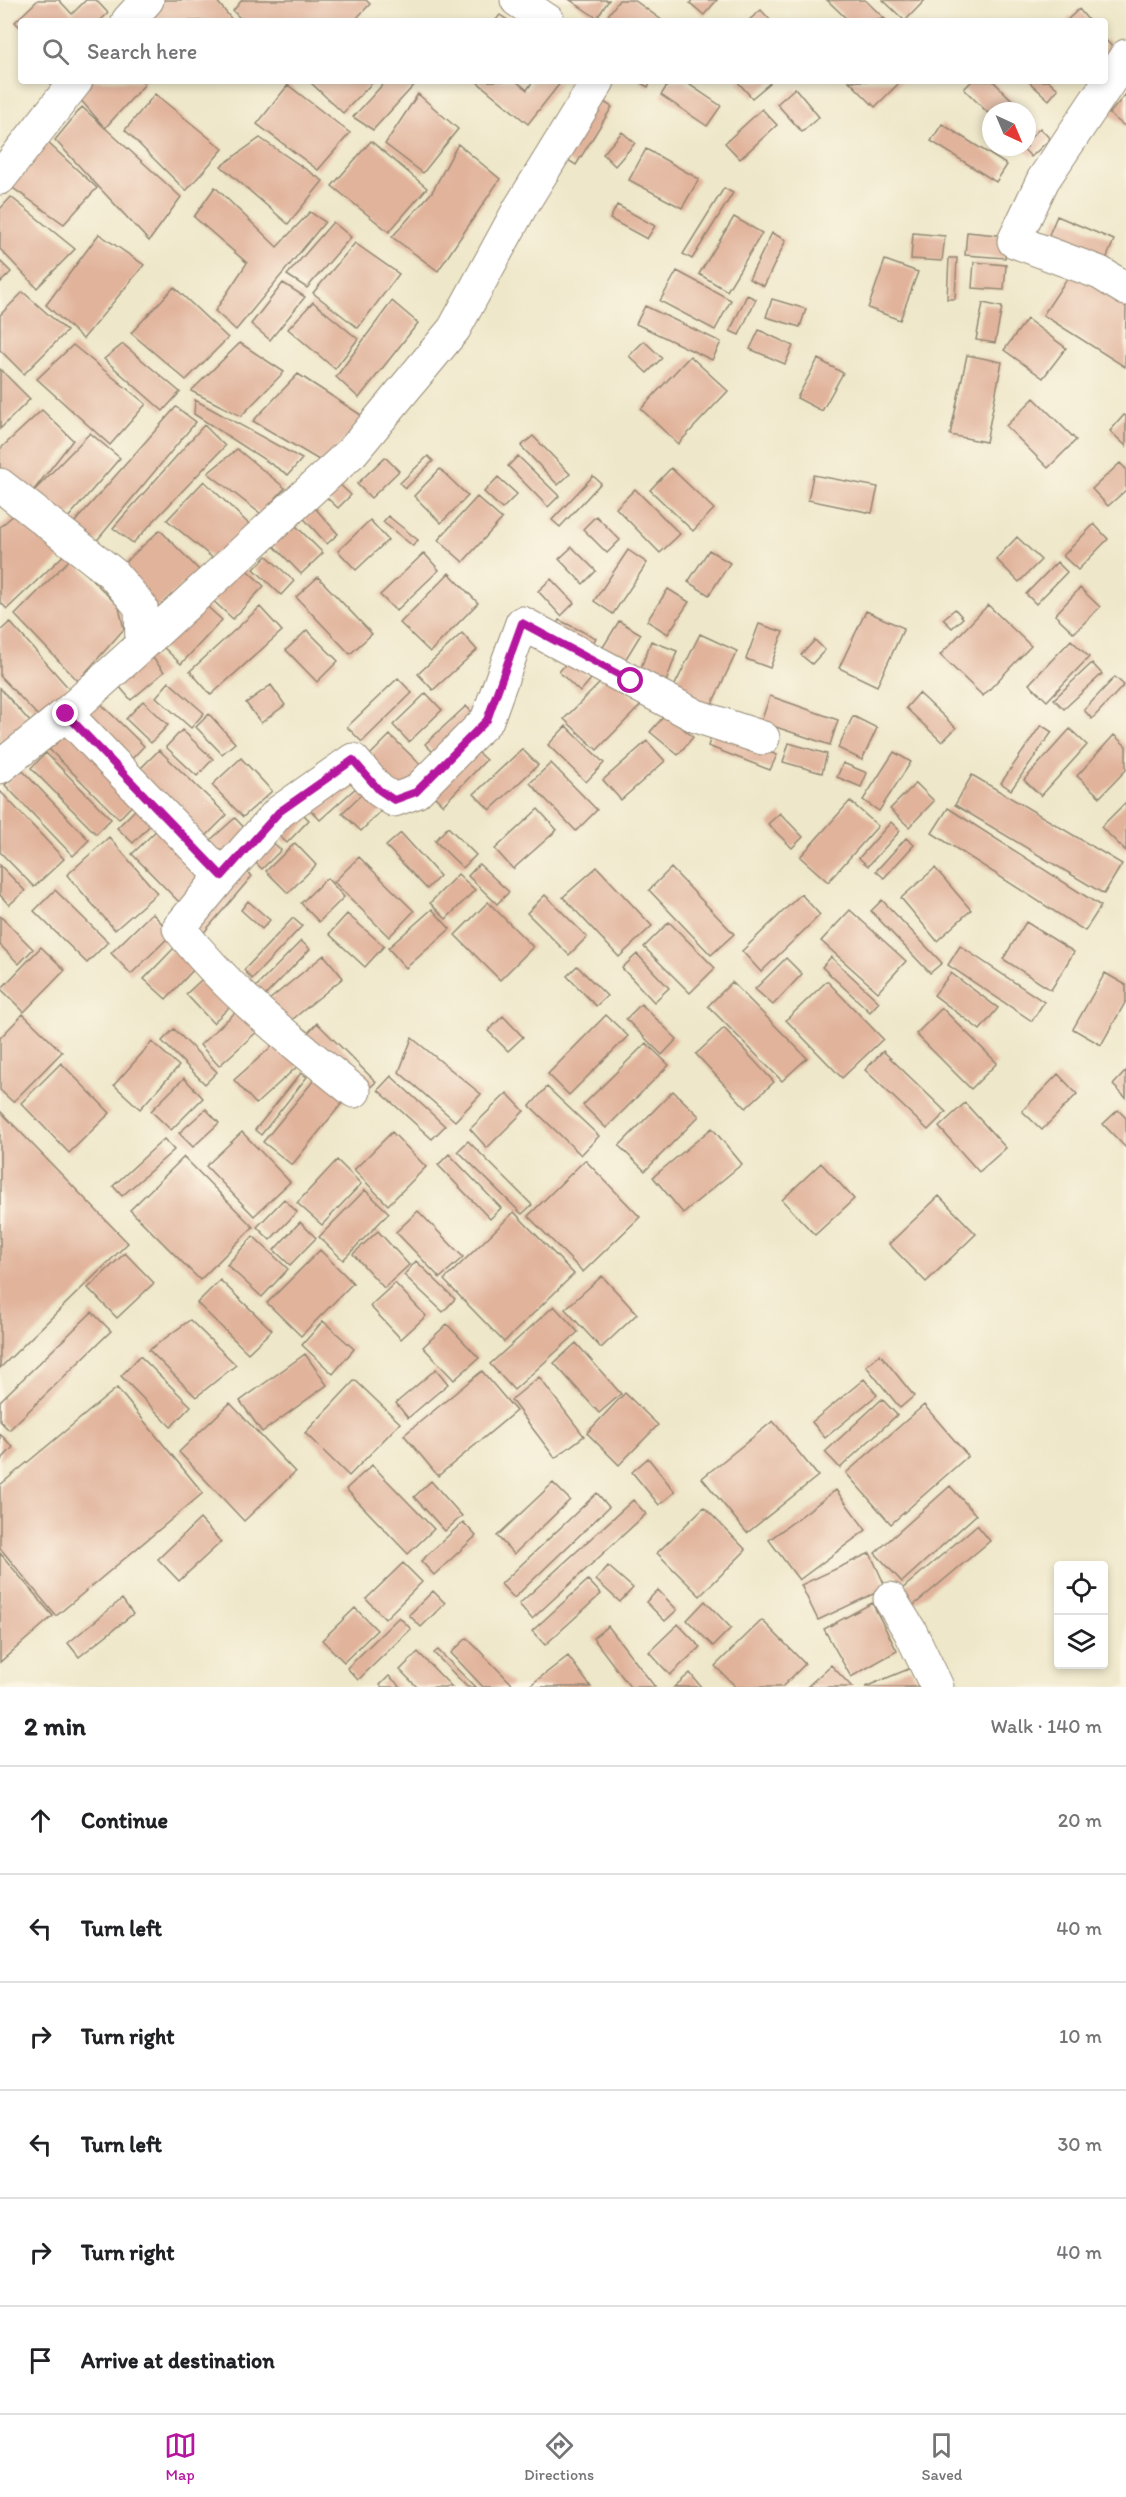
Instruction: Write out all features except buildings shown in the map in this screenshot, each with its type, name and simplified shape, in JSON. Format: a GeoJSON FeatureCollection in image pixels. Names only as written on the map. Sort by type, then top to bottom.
{"type":"FeatureCollection","features":[{"type":"Feature","properties":{"kind":"street"},"geometry":{"type":"LineString","coordinates":[[131,18],[147,0]]}},
{"type":"Feature","properties":{"kind":"street"},"geometry":{"type":"LineString","coordinates":[[517,0],[544,18]]}},
{"type":"Feature","properties":{"kind":"street"},"geometry":{"type":"LineString","coordinates":[[1108,80],[1126,56]]}},
{"type":"Feature","properties":{"kind":"street"},"geometry":{"type":"LineString","coordinates":[[0,178],[74,84]]}},
{"type":"Feature","properties":{"kind":"street"},"geometry":{"type":"LineString","coordinates":[[0,767],[66,714],[353,452],[454,329],[520,208],[596,84]]}},
{"type":"Feature","properties":{"kind":"street"},"geometry":{"type":"LineString","coordinates":[[1105,84],[1043,180],[1014,241],[1100,273],[1126,289]]}},
{"type":"Feature","properties":{"kind":"street"},"geometry":{"type":"LineString","coordinates":[[0,485],[112,573],[141,607],[142,645]]}},
{"type":"Feature","properties":{"kind":"street"},"geometry":{"type":"LineString","coordinates":[[354,1091],[294,1044],[205,960],[179,928],[279,812],[353,760],[379,790],[394,800],[416,792],[487,720],[522,623],[696,716],[763,738]]}},
{"type":"Feature","properties":{"kind":"street"},"geometry":{"type":"LineString","coordinates":[[66,714],[222,876]]}},
{"type":"Feature","properties":{"kind":"street"},"geometry":{"type":"LineString","coordinates":[[890,1599],[910,1631],[937,1687]]}},
{"type":"Feature","properties":{"kind":"route"},"geometry":{"type":"LineString","coordinates":[[66,714],[172,821],[222,876],[279,812],[353,760],[379,790],[394,800],[416,792],[487,720],[522,623],[631,681]]}}]}
